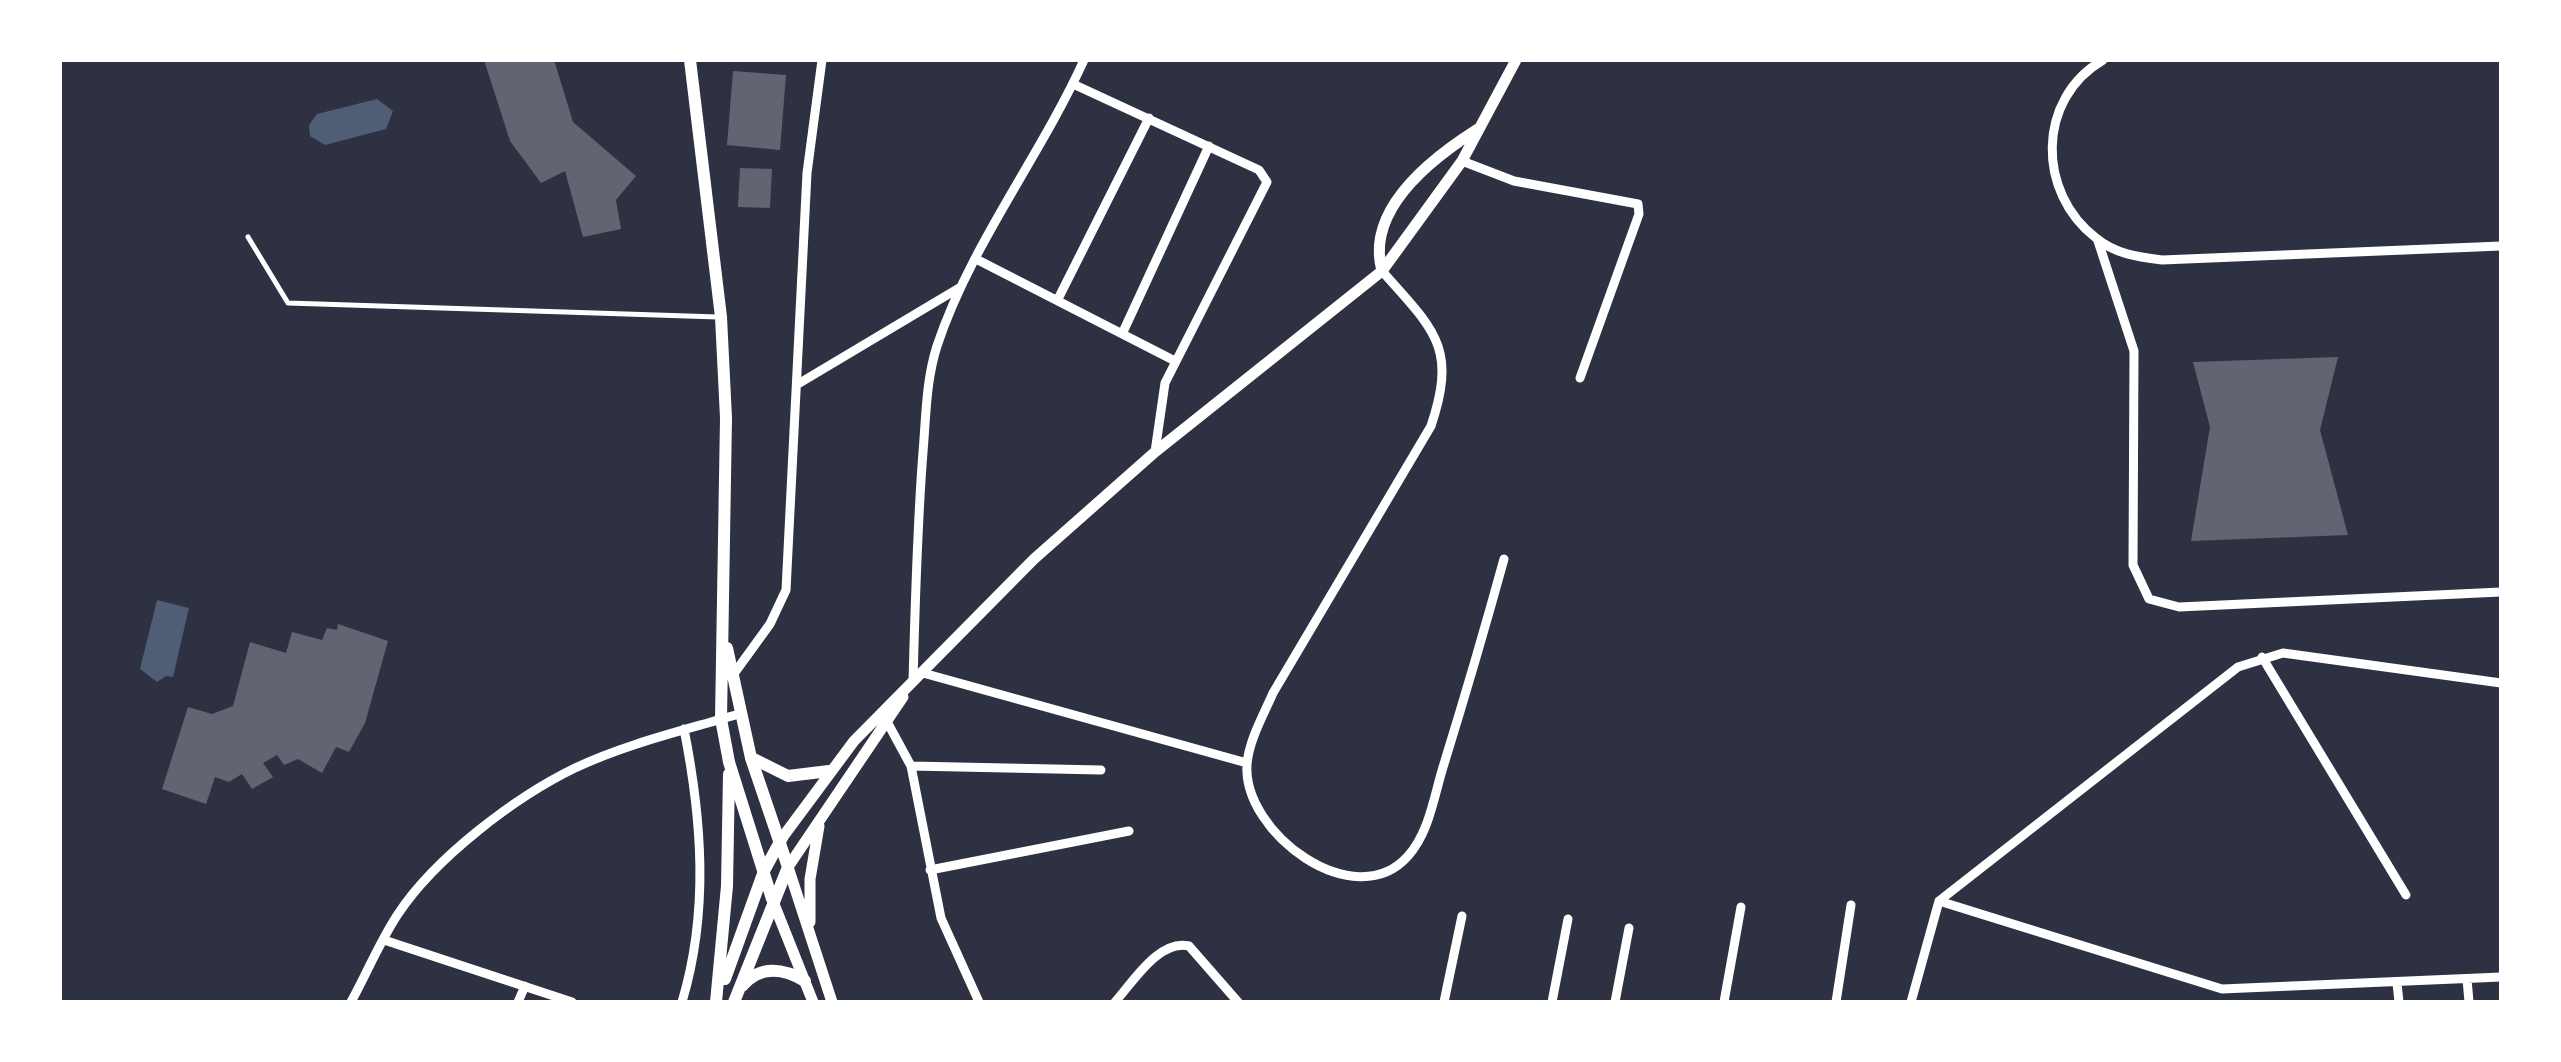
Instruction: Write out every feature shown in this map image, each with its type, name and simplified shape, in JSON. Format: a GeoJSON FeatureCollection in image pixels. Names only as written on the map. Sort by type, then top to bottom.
{"type":"FeatureCollection","features":[{"type":"Feature","properties":{"kind":"main road"},"geometry":{"type":"LineString","coordinates":[[690,60],[720,317],[726,418],[721,719],[729,762],[772,899]]}},
{"type":"Feature","properties":{"kind":"main road"},"geometry":{"type":"LineString","coordinates":[[725,641],[752,758],[782,838],[788,868],[772,899],[736,997]]}},
{"type":"Feature","properties":{"kind":"main road"},"geometry":{"type":"LineString","coordinates":[[752,758],[788,776],[828,771]]}},
{"type":"Feature","properties":{"kind":"main road"},"geometry":{"type":"LineString","coordinates":[[717,1002],[727,886],[729,762]]}},
{"type":"Feature","properties":{"kind":"main road"},"geometry":{"type":"LineString","coordinates":[[717,1002],[764,870],[782,838]]}},
{"type":"Feature","properties":{"kind":"main road"},"geometry":{"type":"LineString","coordinates":[[736,997],[761,972],[776,970],[804,981]]}},
{"type":"Feature","properties":{"kind":"street"},"geometry":{"type":"LineString","coordinates":[[719,688],[770,624],[786,590],[806,173],[822,60]]}},
{"type":"Feature","properties":{"kind":"street"},"geometry":{"type":"LineString","coordinates":[[909,689],[928,391],[937,347],[959,288],[1084,60]]}},
{"type":"Feature","properties":{"kind":"street"},"geometry":{"type":"LineString","coordinates":[[782,838],[828,771],[885,717],[1034,558],[1154,452],[1382,271],[1462,161],[1516,60]]}},
{"type":"Feature","properties":{"kind":"street"},"geometry":{"type":"LineString","coordinates":[[2103,60],[2068,92],[2054,122],[2050,155],[2057,188],[2073,217],[2098,240],[2128,255],[2162,260],[2501,246]]}},
{"type":"Feature","properties":{"kind":"street"},"geometry":{"type":"LineString","coordinates":[[1073,84],[1258,170],[1267,182],[1164,383],[1154,452]]}},
{"type":"Feature","properties":{"kind":"street"},"geometry":{"type":"LineString","coordinates":[[1058,299],[1149,118]]}},
{"type":"Feature","properties":{"kind":"street"},"geometry":{"type":"LineString","coordinates":[[1481,126],[1427,164],[1404,192],[1381,235],[1378,255],[1382,271],[1436,332],[1444,369],[1441,395],[1431,426],[1274,693],[1247,763],[1256,804],[1270,828],[1289,844],[1352,878],[1373,879],[1391,871],[1416,844],[1434,802],[1504,559]]}},
{"type":"Feature","properties":{"kind":"street"},"geometry":{"type":"LineString","coordinates":[[1122,332],[1209,146]]}},
{"type":"Feature","properties":{"kind":"street"},"geometry":{"type":"LineString","coordinates":[[1462,161],[1514,181],[1638,204],[1638,214],[1580,378]]}},
{"type":"Feature","properties":{"kind":"street"},"geometry":{"type":"LineString","coordinates":[[2098,240],[2134,351],[2133,565],[2149,599],[2179,607],[2501,592]]}},
{"type":"Feature","properties":{"kind":"street"},"geometry":{"type":"LineString","coordinates":[[976,259],[1174,360]]}},
{"type":"Feature","properties":{"kind":"street"},"geometry":{"type":"LineString","coordinates":[[798,384],[959,288]]}},
{"type":"Feature","properties":{"kind":"street"},"geometry":{"type":"LineString","coordinates":[[1911,1002],[1938,901],[2223,676],[2262,656],[2297,654],[2501,682]]}},
{"type":"Feature","properties":{"kind":"street"},"geometry":{"type":"LineString","coordinates":[[2262,656],[2406,895]]}},
{"type":"Feature","properties":{"kind":"street"},"geometry":{"type":"LineString","coordinates":[[923,673],[1247,763]]}},
{"type":"Feature","properties":{"kind":"street"},"geometry":{"type":"LineString","coordinates":[[352,1002],[384,940],[423,882],[491,823],[572,770],[684,728],[742,712]]}},
{"type":"Feature","properties":{"kind":"street"},"geometry":{"type":"LineString","coordinates":[[885,717],[911,766],[941,918],[979,1002]]}},
{"type":"Feature","properties":{"kind":"street"},"geometry":{"type":"LineString","coordinates":[[832,1002],[788,868],[885,717]]}},
{"type":"Feature","properties":{"kind":"street"},"geometry":{"type":"LineString","coordinates":[[682,1002],[696,943],[700,896],[695,785],[684,728]]}},
{"type":"Feature","properties":{"kind":"street"},"geometry":{"type":"LineString","coordinates":[[911,766],[1101,770]]}},
{"type":"Feature","properties":{"kind":"street"},"geometry":{"type":"LineString","coordinates":[[812,941],[810,879],[820,818]]}},
{"type":"Feature","properties":{"kind":"street"},"geometry":{"type":"LineString","coordinates":[[930,870],[1129,831]]}},
{"type":"Feature","properties":{"kind":"street"},"geometry":{"type":"LineString","coordinates":[[772,899],[813,1002]]}},
{"type":"Feature","properties":{"kind":"street"},"geometry":{"type":"LineString","coordinates":[[1938,901],[2222,989],[2501,977]]}},
{"type":"Feature","properties":{"kind":"street"},"geometry":{"type":"LineString","coordinates":[[1836,1002],[1851,905]]}},
{"type":"Feature","properties":{"kind":"street"},"geometry":{"type":"LineString","coordinates":[[1724,1002],[1741,907]]}},
{"type":"Feature","properties":{"kind":"street"},"geometry":{"type":"LineString","coordinates":[[1444,1002],[1462,916]]}},
{"type":"Feature","properties":{"kind":"street"},"geometry":{"type":"LineString","coordinates":[[1552,1002],[1568,919]]}},
{"type":"Feature","properties":{"kind":"street"},"geometry":{"type":"LineString","coordinates":[[1615,1002],[1629,928]]}},
{"type":"Feature","properties":{"kind":"street"},"geometry":{"type":"LineString","coordinates":[[384,940],[572,1002]]}},
{"type":"Feature","properties":{"kind":"street"},"geometry":{"type":"LineString","coordinates":[[1115,1002],[1161,952],[1179,944],[1189,946],[1238,1002]]}},
{"type":"Feature","properties":{"kind":"street"},"geometry":{"type":"LineString","coordinates":[[2467,979],[2468,1002]]}},
{"type":"Feature","properties":{"kind":"street"},"geometry":{"type":"LineString","coordinates":[[2398,983],[2399,1002]]}},
{"type":"Feature","properties":{"kind":"street"},"geometry":{"type":"LineString","coordinates":[[518,1002],[524,986]]}},
{"type":"Feature","properties":{"kind":"street"},"geometry":{"type":"LineString","coordinates":[[2222,989],[2232,1002]]}},
{"type":"Feature","properties":{"kind":"lane"},"geometry":{"type":"LineString","coordinates":[[248,237],[288,303],[720,317]]}},
{"type":"Feature","properties":{"kind":"water"},"geometry":{"type":"Polygon","coordinates":[[[377,99],[393,111],[386,129],[325,145],[310,136],[309,125],[317,114],[377,99]]]}},
{"type":"Feature","properties":{"kind":"water"},"geometry":{"type":"Polygon","coordinates":[[[157,600],[189,608],[173,677],[166,676],[157,682],[140,669],[157,600]]]}},
{"type":"Feature","properties":{"kind":"building"},"geometry":{"type":"Polygon","coordinates":[[[484,60],[554,60],[573,122],[636,176],[616,200],[621,229],[583,237],[565,171],[541,183],[510,141],[484,60]]]}},
{"type":"Feature","properties":{"kind":"building"},"geometry":{"type":"Polygon","coordinates":[[[733,71],[786,75],[780,150],[727,145],[733,71]]]}},
{"type":"Feature","properties":{"kind":"building"},"geometry":{"type":"Polygon","coordinates":[[[740,168],[772,169],[770,208],[738,207],[740,168]]]}},
{"type":"Feature","properties":{"kind":"building"},"geometry":{"type":"Polygon","coordinates":[[[2338,357],[2320,430],[2348,535],[2191,541],[2210,427],[2193,362],[2338,357]]]}},
{"type":"Feature","properties":{"kind":"building"},"geometry":{"type":"Polygon","coordinates":[[[338,624],[388,641],[365,723],[349,752],[336,747],[322,773],[298,759],[284,765],[277,755],[263,763],[273,777],[252,789],[242,774],[229,782],[215,777],[206,804],[162,789],[188,707],[212,714],[233,706],[250,642],[286,653],[292,632],[322,640],[327,628],[337,630],[338,624]]]}}]}
